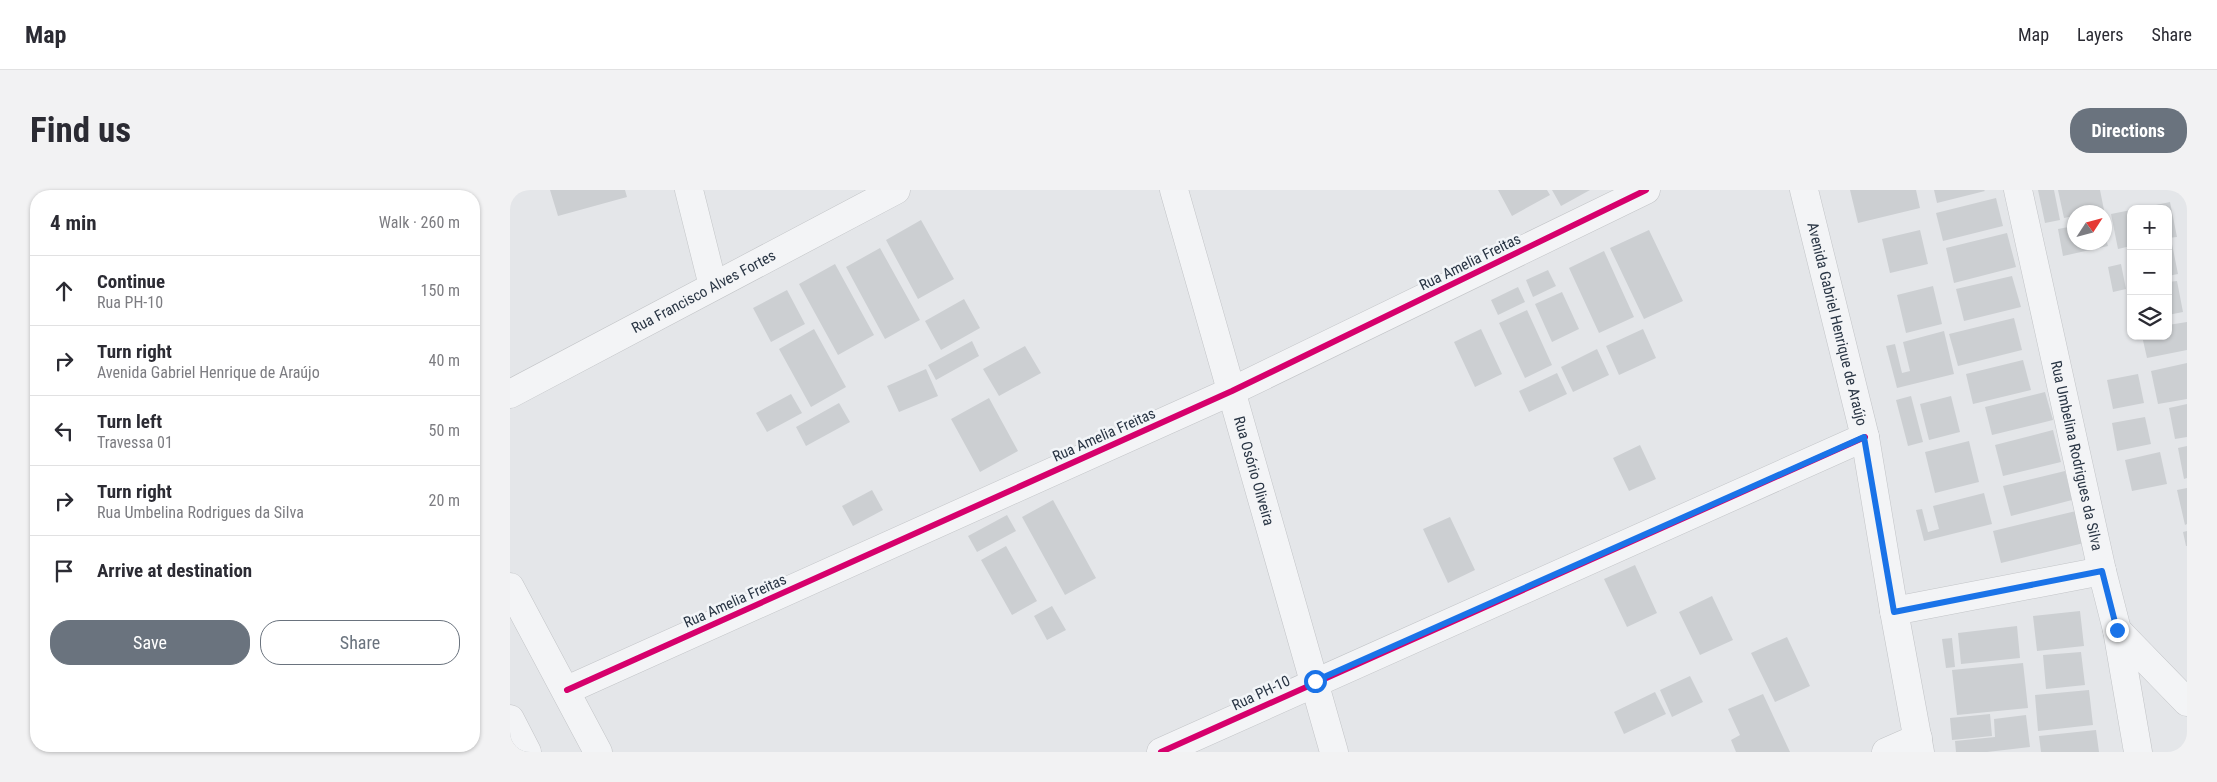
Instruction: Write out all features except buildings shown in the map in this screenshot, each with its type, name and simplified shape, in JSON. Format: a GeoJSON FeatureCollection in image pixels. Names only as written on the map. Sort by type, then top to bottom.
{"type":"FeatureCollection","features":[{"type":"Feature","properties":{"kind":"street"},"geometry":{"type":"LineString","coordinates":[[689,190],[713,286]]}},
{"type":"Feature","properties":{"kind":"street","name":"Rua Osório Oliveira"},"geometry":{"type":"LineString","coordinates":[[1174,190],[1334,752]]}},
{"type":"Feature","properties":{"kind":"street","name":"Rua Amelia Freitas"},"geometry":{"type":"LineString","coordinates":[[566,690],[1232,391],[1646,190]]}},
{"type":"Feature","properties":{"kind":"street","name":"Avenida Gabriel Henrique de Araújo"},"geometry":{"type":"LineString","coordinates":[[1804,190],[1864,437],[1919,745]]}},
{"type":"Feature","properties":{"kind":"street","name":"Rua Umbelina Rodrigues da Silva"},"geometry":{"type":"LineString","coordinates":[[2018,190],[2102,571],[2117,630],[2138,752]]}},
{"type":"Feature","properties":{"kind":"street","name":"Rua Francisco Alves Fortes"},"geometry":{"type":"LineString","coordinates":[[510,394],[881,194]]}},
{"type":"Feature","properties":{"kind":"street","name":"Rua PH-10"},"geometry":{"type":"LineString","coordinates":[[1161,752],[1315,681],[1864,437]]}},
{"type":"Feature","properties":{"kind":"street"},"geometry":{"type":"LineString","coordinates":[[1894,612],[2102,571]]}},
{"type":"Feature","properties":{"kind":"street"},"geometry":{"type":"LineString","coordinates":[[510,587],[598,752]]}},
{"type":"Feature","properties":{"kind":"street"},"geometry":{"type":"LineString","coordinates":[[2117,630],[2187,702]]}},
{"type":"Feature","properties":{"kind":"street"},"geometry":{"type":"LineString","coordinates":[[510,718],[523,751]]}},
{"type":"Feature","properties":{"kind":"street"},"geometry":{"type":"LineString","coordinates":[[1886,752],[1919,745]]}},
{"type":"Feature","properties":{"kind":"cycle path"},"geometry":{"type":"LineString","coordinates":[[567,690],[1232,391],[1646,190]]}},
{"type":"Feature","properties":{"kind":"cycle path"},"geometry":{"type":"LineString","coordinates":[[1161,752],[1865,437]]}},
{"type":"Feature","properties":{"kind":"route"},"geometry":{"type":"LineString","coordinates":[[1315,681],[1864,437],[1894,612],[2102,571],[2117,630]]}}]}
